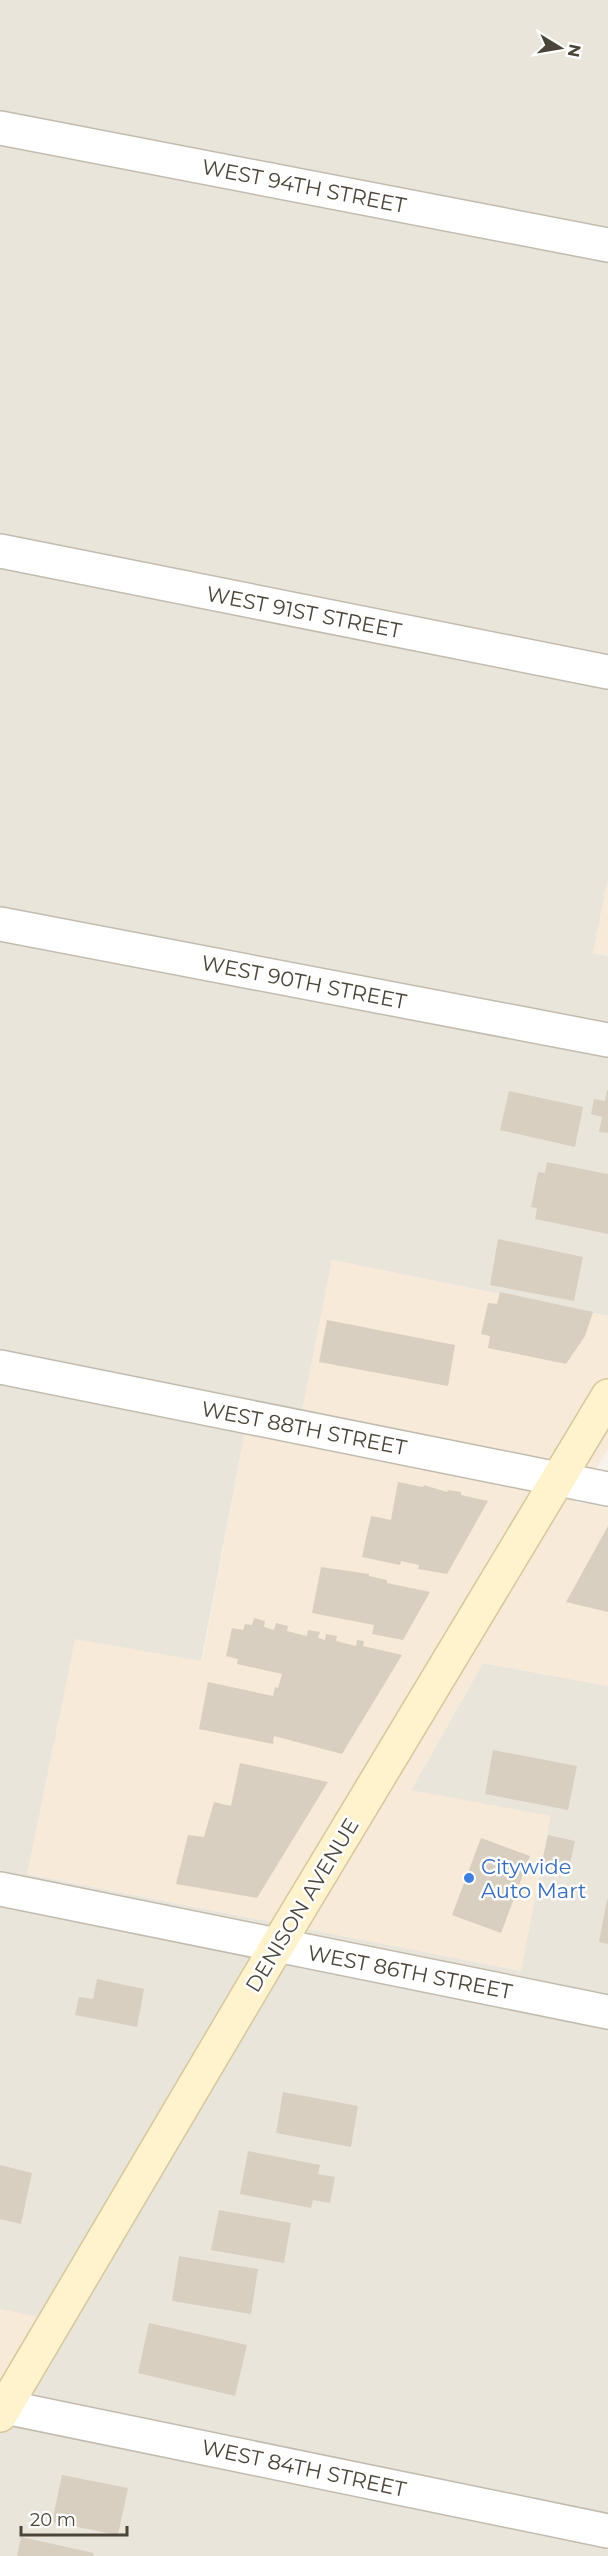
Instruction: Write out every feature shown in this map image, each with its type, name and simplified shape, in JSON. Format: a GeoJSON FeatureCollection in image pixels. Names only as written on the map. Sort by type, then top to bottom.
{"type":"FeatureCollection","features":[{"type":"Feature","properties":{"kind":"main road","name":"DENISON AVENUE"},"geometry":{"type":"LineString","coordinates":[[2,2409],[608,1396]]}},
{"type":"Feature","properties":{"kind":"street","name":"WEST 94TH STREET"},"geometry":{"type":"LineString","coordinates":[[0,128],[608,244]]}},
{"type":"Feature","properties":{"kind":"street","name":"WEST 91ST STREET"},"geometry":{"type":"LineString","coordinates":[[0,551],[608,672]]}},
{"type":"Feature","properties":{"kind":"street","name":"WEST 90TH STREET"},"geometry":{"type":"LineString","coordinates":[[0,924],[608,1040]]}},
{"type":"Feature","properties":{"kind":"street","name":"WEST 88TH STREET"},"geometry":{"type":"LineString","coordinates":[[0,1367],[608,1489]]}},
{"type":"Feature","properties":{"kind":"street","name":"WEST 86TH STREET"},"geometry":{"type":"LineString","coordinates":[[0,1889],[608,2012]]}},
{"type":"Feature","properties":{"kind":"street","name":"WEST 84TH STREET"},"geometry":{"type":"LineString","coordinates":[[2,2409],[608,2531]]}},
{"type":"Feature","properties":{"kind":"shaded area"},"geometry":{"type":"Polygon","coordinates":[[[0,0],[608,0],[608,878],[593,953],[608,956],[608,1316],[332,1260],[296,1443],[245,1431],[201,1662],[27,1874],[521,1971],[411,1790],[483,1663],[608,1686],[608,2556],[0,2556],[0,0]]]}},
{"type":"Feature","properties":{"kind":"shaded area"},"geometry":{"type":"Polygon","coordinates":[[[608,878],[608,956],[593,953],[608,878]]]}},
{"type":"Feature","properties":{"kind":"shaded area"},"geometry":{"type":"Polygon","coordinates":[[[332,1260],[608,1316],[608,1449],[576,1502],[608,1508],[608,1686],[483,1663],[411,1790],[551,1816],[521,1971],[27,1874],[75,1639],[202,1661],[245,1431],[296,1442],[332,1260]]]}},
{"type":"Feature","properties":{"kind":"shaded area"},"geometry":{"type":"Polygon","coordinates":[[[0,2309],[40,2317],[0,2386],[0,2309]]]}},
{"type":"Feature","properties":{"kind":"building"},"geometry":{"type":"Polygon","coordinates":[[[607,1090],[608,1133],[599,1132],[602,1117],[591,1114],[594,1099],[605,1101],[607,1090]]]}},
{"type":"Feature","properties":{"kind":"building"},"geometry":{"type":"Polygon","coordinates":[[[509,1091],[583,1107],[575,1147],[500,1130],[509,1091]]]}},
{"type":"Feature","properties":{"kind":"building"},"geometry":{"type":"Polygon","coordinates":[[[547,1162],[608,1174],[608,1234],[535,1219],[537,1208],[531,1207],[538,1172],[545,1173],[547,1162]]]}},
{"type":"Feature","properties":{"kind":"building"},"geometry":{"type":"Polygon","coordinates":[[[498,1239],[583,1257],[574,1301],[490,1285],[498,1239]]]}},
{"type":"Feature","properties":{"kind":"building"},"geometry":{"type":"Polygon","coordinates":[[[500,1292],[593,1312],[585,1336],[566,1364],[488,1348],[490,1336],[481,1334],[488,1303],[497,1304],[500,1292]]]}},
{"type":"Feature","properties":{"kind":"building"},"geometry":{"type":"Polygon","coordinates":[[[327,1320],[455,1345],[448,1386],[319,1362],[327,1320]]]}},
{"type":"Feature","properties":{"kind":"building"},"geometry":{"type":"Polygon","coordinates":[[[398,1482],[423,1487],[424,1485],[447,1492],[448,1490],[461,1492],[461,1495],[488,1501],[447,1574],[418,1569],[419,1565],[401,1561],[400,1565],[362,1557],[371,1516],[391,1520],[398,1482]]]}},
{"type":"Feature","properties":{"kind":"building"},"geometry":{"type":"Polygon","coordinates":[[[608,1526],[608,1612],[566,1602],[608,1526]]]}},
{"type":"Feature","properties":{"kind":"building"},"geometry":{"type":"Polygon","coordinates":[[[321,1567],[369,1574],[369,1576],[387,1580],[387,1583],[430,1592],[403,1640],[372,1634],[374,1625],[312,1613],[321,1567]]]}},
{"type":"Feature","properties":{"kind":"building"},"geometry":{"type":"Polygon","coordinates":[[[254,1618],[265,1621],[264,1627],[274,1630],[276,1623],[288,1626],[287,1631],[307,1636],[308,1630],[320,1632],[318,1638],[325,1640],[326,1634],[337,1636],[336,1641],[356,1646],[357,1640],[364,1641],[363,1646],[402,1655],[342,1754],[274,1736],[273,1744],[199,1729],[208,1682],[273,1696],[275,1687],[278,1688],[282,1674],[237,1664],[238,1659],[226,1656],[232,1628],[243,1630],[245,1624],[252,1625],[254,1618]]]}},
{"type":"Feature","properties":{"kind":"building"},"geometry":{"type":"Polygon","coordinates":[[[493,1750],[577,1766],[568,1810],[485,1794],[493,1750]]]}},
{"type":"Feature","properties":{"kind":"building"},"geometry":{"type":"Polygon","coordinates":[[[240,1763],[328,1782],[257,1898],[176,1884],[188,1835],[204,1837],[214,1802],[231,1806],[240,1763]]]}},
{"type":"Feature","properties":{"kind":"building"},"geometry":{"type":"Polygon","coordinates":[[[548,1835],[575,1841],[569,1868],[542,1862],[548,1835]]]}},
{"type":"Feature","properties":{"kind":"building"},"geometry":{"type":"Polygon","coordinates":[[[481,1838],[530,1856],[501,1933],[452,1915],[481,1838]]]}},
{"type":"Feature","properties":{"kind":"building"},"geometry":{"type":"Polygon","coordinates":[[[608,1900],[608,1944],[599,1942],[608,1900]]]}},
{"type":"Feature","properties":{"kind":"building"},"geometry":{"type":"Polygon","coordinates":[[[97,1979],[144,1989],[137,2027],[75,2015],[79,1997],[93,1999],[97,1979]]]}},
{"type":"Feature","properties":{"kind":"building"},"geometry":{"type":"Polygon","coordinates":[[[283,2092],[358,2106],[351,2147],[276,2133],[283,2092]]]}},
{"type":"Feature","properties":{"kind":"building"},"geometry":{"type":"Polygon","coordinates":[[[248,2151],[320,2165],[318,2174],[335,2177],[330,2203],[313,2200],[311,2208],[240,2194],[248,2151]]]}},
{"type":"Feature","properties":{"kind":"building"},"geometry":{"type":"Polygon","coordinates":[[[0,2165],[32,2173],[21,2224],[0,2219],[0,2165]]]}},
{"type":"Feature","properties":{"kind":"building"},"geometry":{"type":"Polygon","coordinates":[[[219,2210],[291,2223],[284,2263],[211,2250],[219,2210]]]}},
{"type":"Feature","properties":{"kind":"building"},"geometry":{"type":"Polygon","coordinates":[[[179,2256],[258,2269],[251,2314],[172,2301],[179,2256]]]}},
{"type":"Feature","properties":{"kind":"building"},"geometry":{"type":"Polygon","coordinates":[[[149,2323],[247,2345],[235,2396],[138,2373],[149,2323]]]}},
{"type":"Feature","properties":{"kind":"building"},"geometry":{"type":"Polygon","coordinates":[[[62,2475],[128,2488],[118,2535],[52,2522],[62,2475]]]}},
{"type":"Feature","properties":{"kind":"building"},"geometry":{"type":"Polygon","coordinates":[[[21,2537],[94,2553],[93,2556],[17,2556],[21,2537]]]}},
{"type":"Feature","properties":{"kind":"place","name":"Citywide Auto Mart"},"geometry":{"type":"Point","coordinates":[469,1878]}}]}
